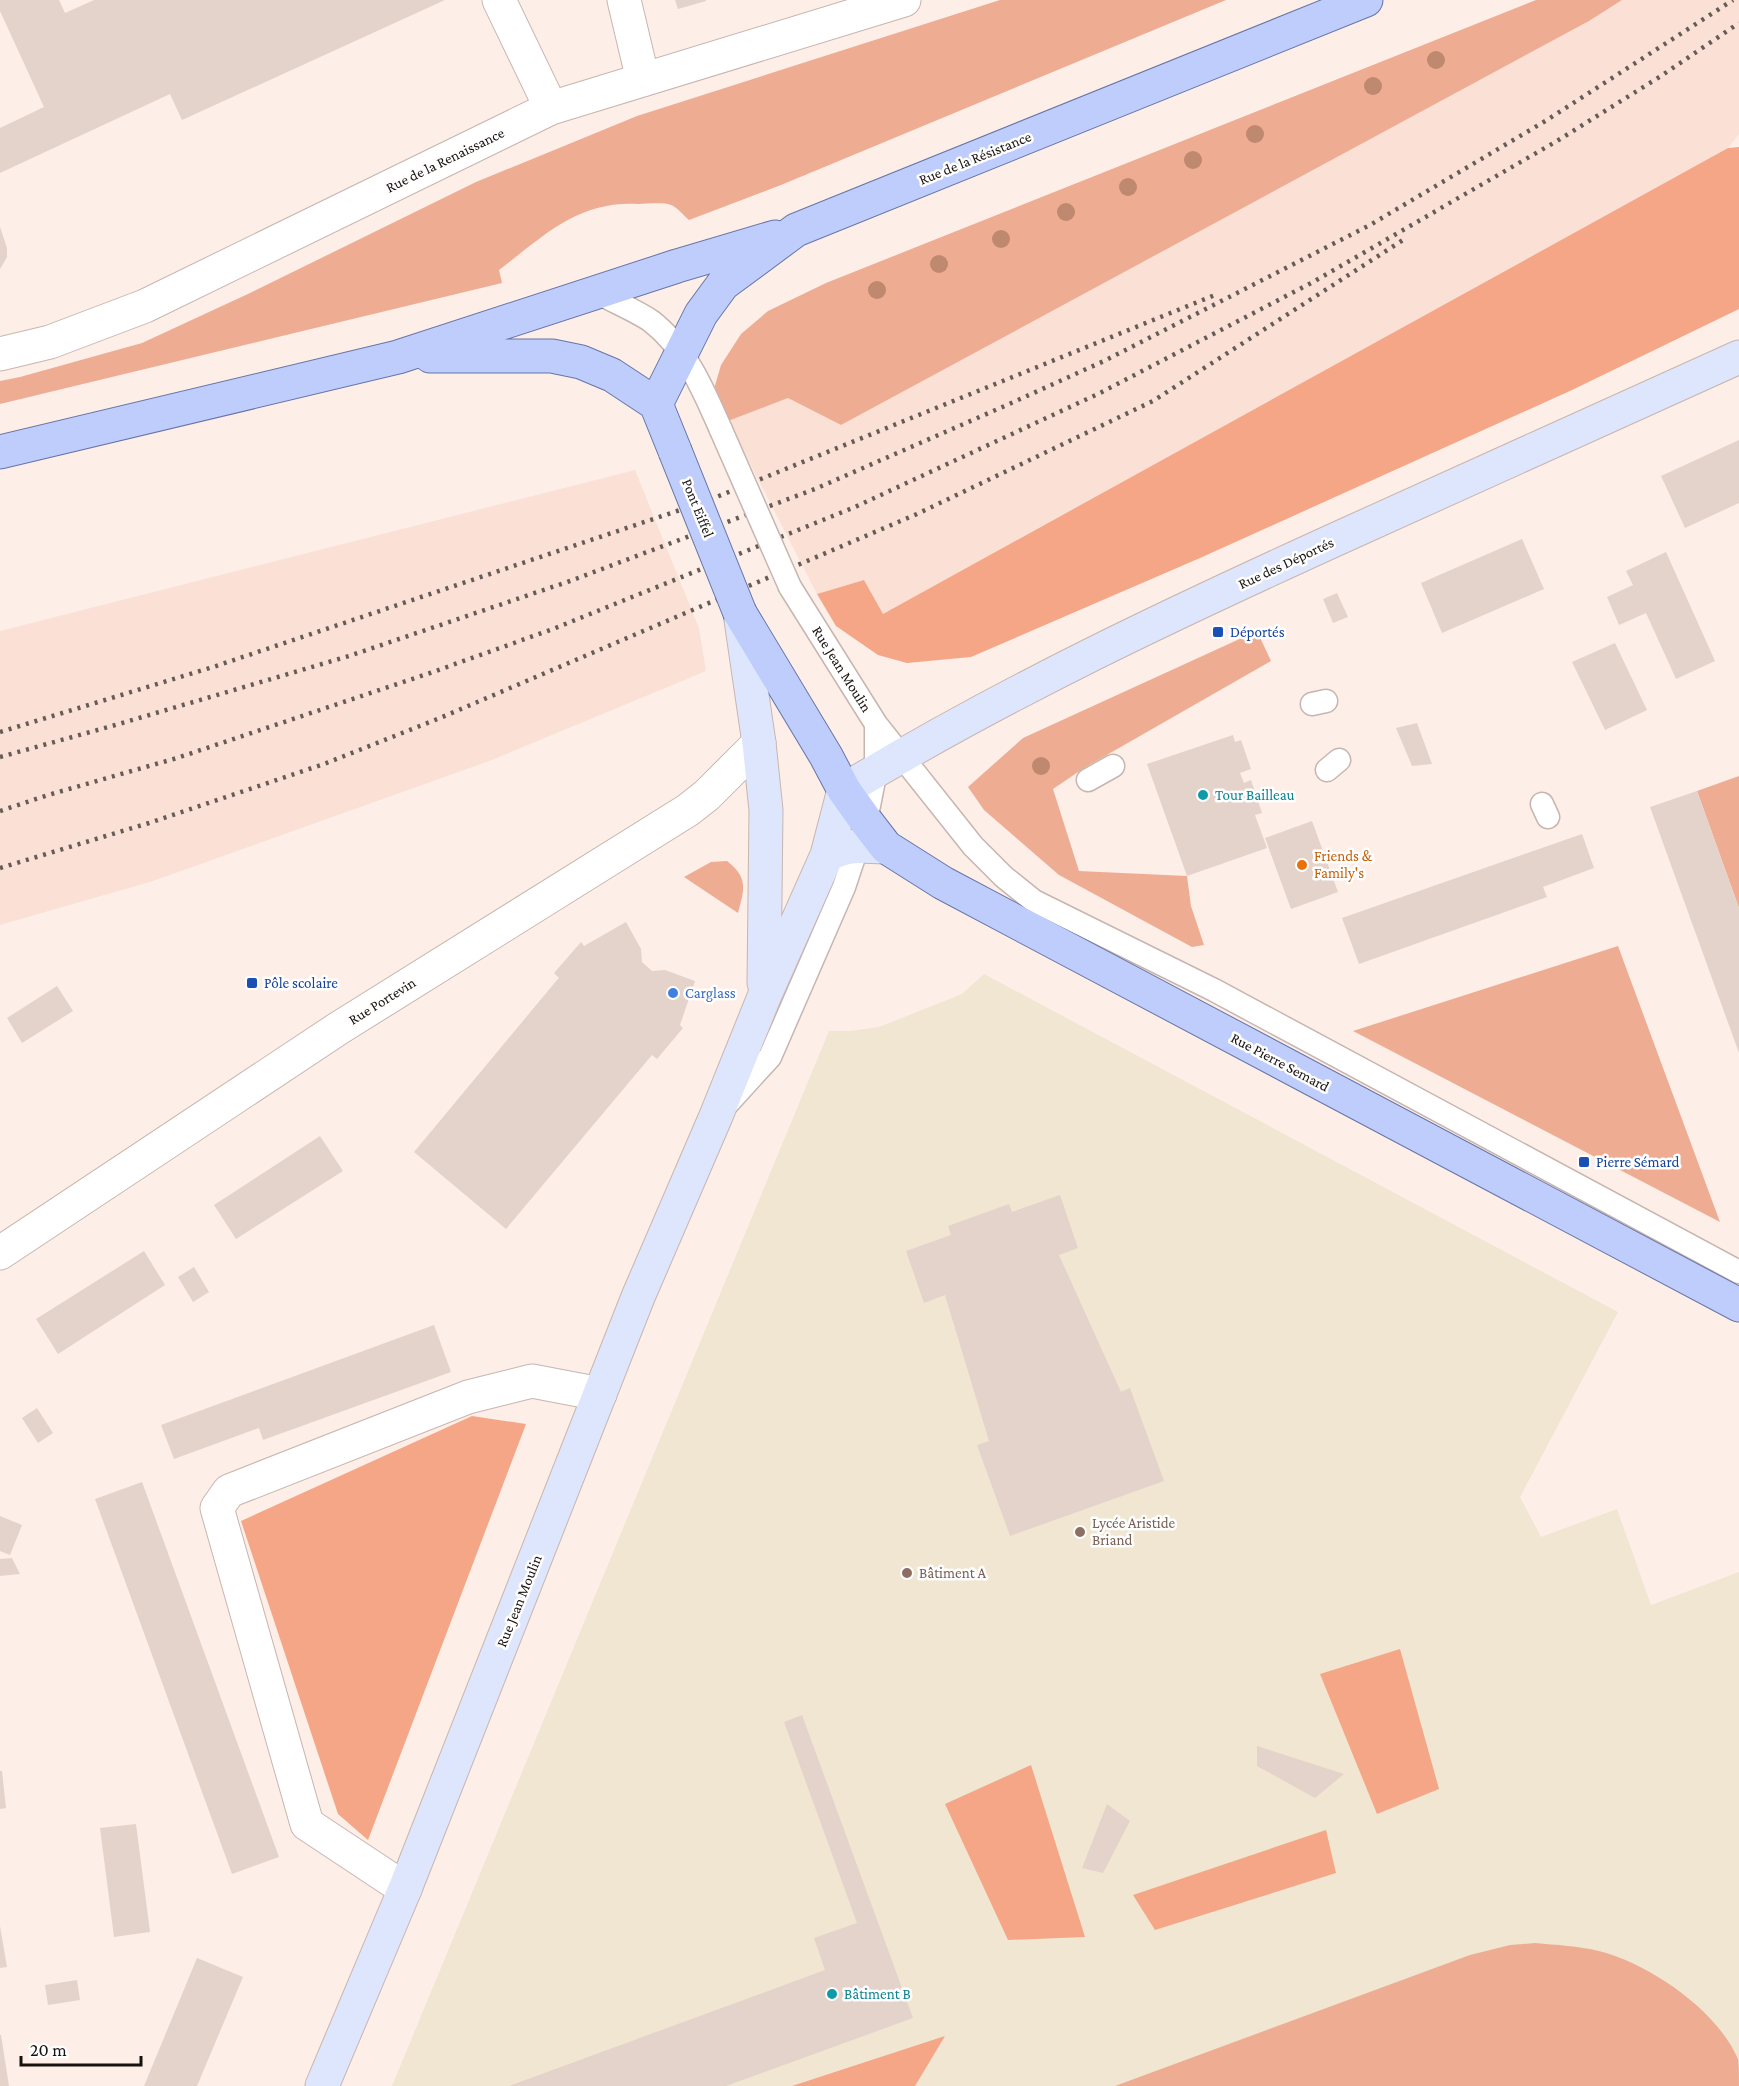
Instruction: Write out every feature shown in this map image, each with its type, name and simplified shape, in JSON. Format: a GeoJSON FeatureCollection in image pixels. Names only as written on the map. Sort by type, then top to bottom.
{"type":"FeatureCollection","features":[{"type":"Feature","properties":{"kind":"main road","name":"Rue de la Résistance"},"geometry":{"type":"LineString","coordinates":[[656,404],[701,314],[723,284],[796,230],[1366,0]]}},
{"type":"Feature","properties":{"kind":"main road"},"geometry":{"type":"LineString","coordinates":[[0,452],[398,357],[677,266],[796,230]]}},
{"type":"Feature","properties":{"kind":"main road"},"geometry":{"type":"LineString","coordinates":[[398,357],[552,356],[581,362],[612,375],[656,404]]}},
{"type":"Feature","properties":{"kind":"main road","name":"Rue des Déportés"},"geometry":{"type":"LineString","coordinates":[[844,790],[889,762],[1020,690],[1203,601],[1739,357]]}},
{"type":"Feature","properties":{"kind":"main road","name":"Pont Eiffel"},"geometry":{"type":"LineString","coordinates":[[656,404],[740,613],[844,790]]}},
{"type":"Feature","properties":{"kind":"main road","name":"Pont Eiffel"},"geometry":{"type":"LineString","coordinates":[[740,613],[759,743]]}},
{"type":"Feature","properties":{"kind":"main road","name":"Rue Jean Moulin"},"geometry":{"type":"LineString","coordinates":[[759,743],[766,810],[764,997]]}},
{"type":"Feature","properties":{"kind":"main road","name":"Rue Jean Moulin"},"geometry":{"type":"LineString","coordinates":[[322,2086],[405,1889],[638,1297],[716,1116],[764,997],[859,842],[844,790]]}},
{"type":"Feature","properties":{"kind":"main road","name":"Rue Pierre Semard"},"geometry":{"type":"LineString","coordinates":[[844,790],[859,842],[943,884],[1739,1305]]}},
{"type":"Feature","properties":{"kind":"street"},"geometry":{"type":"LineString","coordinates":[[499,0],[552,108]]}},
{"type":"Feature","properties":{"kind":"street"},"geometry":{"type":"LineString","coordinates":[[624,0],[643,80]]}},
{"type":"Feature","properties":{"kind":"street","name":"Rue de la Renaissance"},"geometry":{"type":"LineString","coordinates":[[0,354],[50,342],[145,306],[552,108],[904,0]]}},
{"type":"Feature","properties":{"kind":"street","name":"Rue Portevin"},"geometry":{"type":"LineString","coordinates":[[0,1253],[339,1028],[688,810],[707,795],[759,743]]}},
{"type":"Feature","properties":{"kind":"street"},"geometry":{"type":"LineString","coordinates":[[405,1889],[307,1824],[217,1508],[229,1491],[468,1397],[532,1381],[600,1394]]}},
{"type":"Feature","properties":{"kind":"lane","name":"Rue Jean Moulin"},"geometry":{"type":"LineString","coordinates":[[597,292],[650,321],[681,351],[721,430],[790,587],[876,724],[889,762],[844,888],[770,1057],[716,1116]]}},
{"type":"Feature","properties":{"kind":"lane"},"geometry":{"type":"LineString","coordinates":[[889,762],[1004,877],[1034,901],[1214,990],[1739,1272]]}},
{"type":"Feature","properties":{"kind":"lane"},"geometry":{"type":"LineString","coordinates":[[1088,780],[1113,766]]}},
{"type":"Feature","properties":{"kind":"shaded area"},"geometry":{"type":"Polygon","coordinates":[[[1000,0],[1226,0],[781,185],[689,220],[673,206],[660,203],[616,205],[597,208],[579,215],[547,233],[499,270],[502,283],[0,404],[0,381],[142,343],[250,293],[476,182],[637,116],[1000,0]]]}},
{"type":"Feature","properties":{"kind":"shaded area"},"geometry":{"type":"Polygon","coordinates":[[[1536,0],[1622,0],[1589,21],[841,425],[788,398],[728,421],[714,389],[721,365],[741,334],[768,311],[826,283],[1536,0]]]}},
{"type":"Feature","properties":{"kind":"shaded area"},"geometry":{"type":"Polygon","coordinates":[[[1622,0],[1739,0],[1739,134],[1728,148],[882,615],[864,580],[817,594],[728,421],[788,398],[841,425],[1589,21],[1622,0]]]}},
{"type":"Feature","properties":{"kind":"shaded area"},"geometry":{"type":"Polygon","coordinates":[[[1739,147],[1739,309],[1572,390],[1200,558],[971,657],[907,663],[878,655],[836,626],[817,594],[864,580],[883,614],[1728,148],[1739,147]]]}},
{"type":"Feature","properties":{"kind":"shaded area"},"geometry":{"type":"Polygon","coordinates":[[[635,470],[699,628],[706,671],[492,760],[153,881],[0,925],[0,631],[635,470]]]}},
{"type":"Feature","properties":{"kind":"shaded area"},"geometry":{"type":"Polygon","coordinates":[[[1257,631],[1271,661],[1084,768],[1053,789],[1079,871],[1187,876],[1191,906],[1204,945],[1192,947],[1059,875],[984,810],[968,787],[1023,738],[1257,631]]]}},
{"type":"Feature","properties":{"kind":"shaded area"},"geometry":{"type":"Polygon","coordinates":[[[1739,776],[1739,908],[1697,791],[1739,776]]]}},
{"type":"Feature","properties":{"kind":"shaded area"},"geometry":{"type":"Polygon","coordinates":[[[727,861],[742,879],[743,891],[738,913],[684,877],[711,862],[727,861]]]}},
{"type":"Feature","properties":{"kind":"shaded area"},"geometry":{"type":"Polygon","coordinates":[[[1618,946],[1720,1222],[1353,1031],[1618,946]]]}},
{"type":"Feature","properties":{"kind":"shaded area","name":"Lycée Aristide Briand"},"geometry":{"type":"Polygon","coordinates":[[[984,974],[1618,1312],[1520,1497],[1541,1537],[1617,1509],[1651,1605],[1739,1572],[1739,2086],[392,2086],[829,1031],[879,1027],[962,994],[984,974]]]}},
{"type":"Feature","properties":{"kind":"shaded area"},"geometry":{"type":"Polygon","coordinates":[[[472,1416],[526,1424],[368,1840],[338,1814],[241,1521],[472,1416]]]}},
{"type":"Feature","properties":{"kind":"shaded area"},"geometry":{"type":"Polygon","coordinates":[[[1400,1649],[1439,1789],[1377,1814],[1320,1674],[1400,1649]]]}},
{"type":"Feature","properties":{"kind":"shaded area"},"geometry":{"type":"Polygon","coordinates":[[[1031,1765],[1085,1937],[1008,1940],[945,1804],[1031,1765]]]}},
{"type":"Feature","properties":{"kind":"shaded area"},"geometry":{"type":"Polygon","coordinates":[[[1326,1830],[1336,1873],[1155,1930],[1133,1895],[1326,1830]]]}},
{"type":"Feature","properties":{"kind":"shaded area"},"geometry":{"type":"Polygon","coordinates":[[[1535,1943],[1583,1948],[1619,1957],[1660,1978],[1680,1992],[1715,2023],[1728,2041],[1738,2059],[1739,2086],[1115,2086],[1470,1955],[1510,1945],[1535,1943]]]}},
{"type":"Feature","properties":{"kind":"shaded area"},"geometry":{"type":"Polygon","coordinates":[[[945,2036],[915,2086],[792,2086],[945,2036]]]}},
{"type":"Feature","properties":{"kind":"building"},"geometry":{"type":"Polygon","coordinates":[[[0,0],[59,0],[65,13],[94,0],[445,0],[182,120],[170,94],[0,173],[0,128],[44,107],[0,11],[0,0]]]}},
{"type":"Feature","properties":{"kind":"building"},"geometry":{"type":"Polygon","coordinates":[[[675,0],[706,0],[706,1],[678,9],[675,0]]]}},
{"type":"Feature","properties":{"kind":"building"},"geometry":{"type":"Polygon","coordinates":[[[0,227],[7,248],[7,257],[0,269],[0,227]]]}},
{"type":"Feature","properties":{"kind":"building"},"geometry":{"type":"Polygon","coordinates":[[[1739,440],[1739,503],[1685,528],[1661,476],[1739,440]]]}},
{"type":"Feature","properties":{"kind":"building"},"geometry":{"type":"Polygon","coordinates":[[[1522,539],[1544,589],[1442,633],[1421,583],[1522,539]]]}},
{"type":"Feature","properties":{"kind":"building"},"geometry":{"type":"Polygon","coordinates":[[[1666,552],[1715,661],[1676,679],[1646,613],[1619,625],[1607,597],[1633,585],[1626,571],[1666,552]]]}},
{"type":"Feature","properties":{"kind":"building"},"geometry":{"type":"Polygon","coordinates":[[[1337,593],[1348,617],[1333,623],[1323,599],[1337,593]]]}},
{"type":"Feature","properties":{"kind":"building"},"geometry":{"type":"Polygon","coordinates":[[[1615,643],[1647,710],[1605,730],[1572,662],[1615,643]]]}},
{"type":"Feature","properties":{"kind":"building"},"geometry":{"type":"Polygon","coordinates":[[[1417,723],[1432,764],[1412,766],[1396,728],[1417,723]]]}},
{"type":"Feature","properties":{"kind":"building","name":"Tour Bailleau"},"geometry":{"type":"Polygon","coordinates":[[[1233,735],[1235,742],[1241,740],[1251,769],[1240,773],[1244,783],[1251,780],[1262,813],[1255,815],[1267,848],[1187,876],[1147,764],[1233,735]]]}},
{"type":"Feature","properties":{"kind":"building"},"geometry":{"type":"Polygon","coordinates":[[[1697,791],[1739,908],[1739,1053],[1650,807],[1697,791]]]}},
{"type":"Feature","properties":{"kind":"building","name":"Friends & Family's"},"geometry":{"type":"Polygon","coordinates":[[[1312,821],[1338,892],[1291,909],[1265,838],[1312,821]]]}},
{"type":"Feature","properties":{"kind":"building"},"geometry":{"type":"Polygon","coordinates":[[[1582,834],[1594,868],[1543,887],[1547,897],[1359,964],[1342,918],[1582,834]]]}},
{"type":"Feature","properties":{"kind":"building"},"geometry":{"type":"Polygon","coordinates":[[[626,922],[641,949],[642,962],[652,971],[665,970],[695,981],[680,1025],[683,1028],[657,1059],[652,1055],[506,1229],[414,1152],[559,978],[554,973],[581,942],[584,946],[626,922]]]}},
{"type":"Feature","properties":{"kind":"building"},"geometry":{"type":"Polygon","coordinates":[[[57,986],[73,1011],[22,1043],[7,1018],[57,986]]]}},
{"type":"Feature","properties":{"kind":"building"},"geometry":{"type":"Polygon","coordinates":[[[320,1136],[343,1171],[236,1239],[214,1205],[320,1136]]]}},
{"type":"Feature","properties":{"kind":"building"},"geometry":{"type":"Polygon","coordinates":[[[1060,1195],[1078,1248],[1059,1255],[1121,1392],[1130,1388],[1164,1481],[1010,1536],[977,1445],[989,1441],[945,1295],[924,1303],[906,1251],[951,1235],[948,1226],[1009,1204],[1012,1212],[1060,1195]]]}},
{"type":"Feature","properties":{"kind":"building"},"geometry":{"type":"Polygon","coordinates":[[[144,1251],[165,1285],[58,1354],[36,1319],[144,1251]]]}},
{"type":"Feature","properties":{"kind":"building"},"geometry":{"type":"Polygon","coordinates":[[[194,1267],[209,1292],[193,1302],[178,1277],[194,1267]]]}},
{"type":"Feature","properties":{"kind":"building"},"geometry":{"type":"Polygon","coordinates":[[[434,1325],[451,1372],[263,1440],[259,1428],[174,1459],[161,1425],[434,1325]]]}},
{"type":"Feature","properties":{"kind":"building"},"geometry":{"type":"Polygon","coordinates":[[[37,1408],[53,1433],[38,1443],[22,1418],[37,1408]]]}},
{"type":"Feature","properties":{"kind":"building"},"geometry":{"type":"Polygon","coordinates":[[[142,1482],[279,1857],[232,1874],[95,1499],[142,1482]]]}},
{"type":"Feature","properties":{"kind":"building"},"geometry":{"type":"Polygon","coordinates":[[[0,1516],[22,1525],[10,1555],[0,1551],[0,1516]]]}},
{"type":"Feature","properties":{"kind":"building"},"geometry":{"type":"Polygon","coordinates":[[[12,1558],[20,1574],[0,1576],[0,1559],[12,1558]]]}},
{"type":"Feature","properties":{"kind":"building","name":"Bâtiment B"},"geometry":{"type":"Polygon","coordinates":[[[802,1715],[913,2018],[726,2086],[509,2086],[825,1970],[814,1938],[857,1923],[784,1722],[802,1715]]]}},
{"type":"Feature","properties":{"kind":"building"},"geometry":{"type":"Polygon","coordinates":[[[1257,1746],[1344,1774],[1315,1798],[1257,1766],[1257,1746]]]}},
{"type":"Feature","properties":{"kind":"building"},"geometry":{"type":"Polygon","coordinates":[[[0,1771],[2,1771],[6,1808],[0,1809],[0,1771]]]}},
{"type":"Feature","properties":{"kind":"building"},"geometry":{"type":"Polygon","coordinates":[[[1107,1804],[1130,1821],[1103,1873],[1082,1868],[1107,1804]]]}},
{"type":"Feature","properties":{"kind":"building"},"geometry":{"type":"Polygon","coordinates":[[[136,1824],[150,1932],[114,1937],[100,1828],[136,1824]]]}},
{"type":"Feature","properties":{"kind":"building"},"geometry":{"type":"Polygon","coordinates":[[[0,1926],[7,1967],[0,1968],[0,1926]]]}},
{"type":"Feature","properties":{"kind":"building"},"geometry":{"type":"Polygon","coordinates":[[[197,1958],[243,1977],[197,2086],[144,2086],[197,1958]]]}},
{"type":"Feature","properties":{"kind":"building"},"geometry":{"type":"Polygon","coordinates":[[[77,1980],[80,2000],[48,2005],[45,1985],[77,1980]]]}},
{"type":"Feature","properties":{"kind":"building"},"geometry":{"type":"Polygon","coordinates":[[[1,2035],[9,2086],[0,2086],[1,2035]]]}},
{"type":"Feature","properties":{"kind":"railway"},"geometry":{"type":"LineString","coordinates":[[0,757],[349,656],[570,581],[815,489],[1104,361],[1370,225],[1547,120],[1733,0]]}},
{"type":"Feature","properties":{"kind":"railway"},"geometry":{"type":"LineString","coordinates":[[0,811],[177,758],[430,673],[553,629],[855,507],[1100,393],[1313,282],[1557,141],[1661,76],[1739,23]]}},
{"type":"Feature","properties":{"kind":"railway"},"geometry":{"type":"LineString","coordinates":[[0,868],[149,823],[324,764],[440,718],[917,514],[1153,401],[1403,240]]}},
{"type":"Feature","properties":{"kind":"railway"},"geometry":{"type":"LineString","coordinates":[[0,732],[213,667],[704,502],[1215,295]]}},
{"type":"Feature","properties":{"kind":"place","name":"Déportés"},"geometry":{"type":"Point","coordinates":[1218,632]}},
{"type":"Feature","properties":{"kind":"place","name":"Tour Bailleau"},"geometry":{"type":"Point","coordinates":[1203,795]}},
{"type":"Feature","properties":{"kind":"place","name":"Friends & Family's"},"geometry":{"type":"Point","coordinates":[1302,865]}},
{"type":"Feature","properties":{"kind":"place","name":"Pôle scolaire"},"geometry":{"type":"Point","coordinates":[252,983]}},
{"type":"Feature","properties":{"kind":"place","name":"Carglass"},"geometry":{"type":"Point","coordinates":[673,993]}},
{"type":"Feature","properties":{"kind":"place","name":"Pierre Sémard"},"geometry":{"type":"Point","coordinates":[1584,1162]}},
{"type":"Feature","properties":{"kind":"place","name":"Lycée Aristide Briand"},"geometry":{"type":"Point","coordinates":[1080,1532]}},
{"type":"Feature","properties":{"kind":"place","name":"Bâtiment A"},"geometry":{"type":"Point","coordinates":[907,1573]}},
{"type":"Feature","properties":{"kind":"place","name":"Bâtiment B"},"geometry":{"type":"Point","coordinates":[832,1994]}}]}
